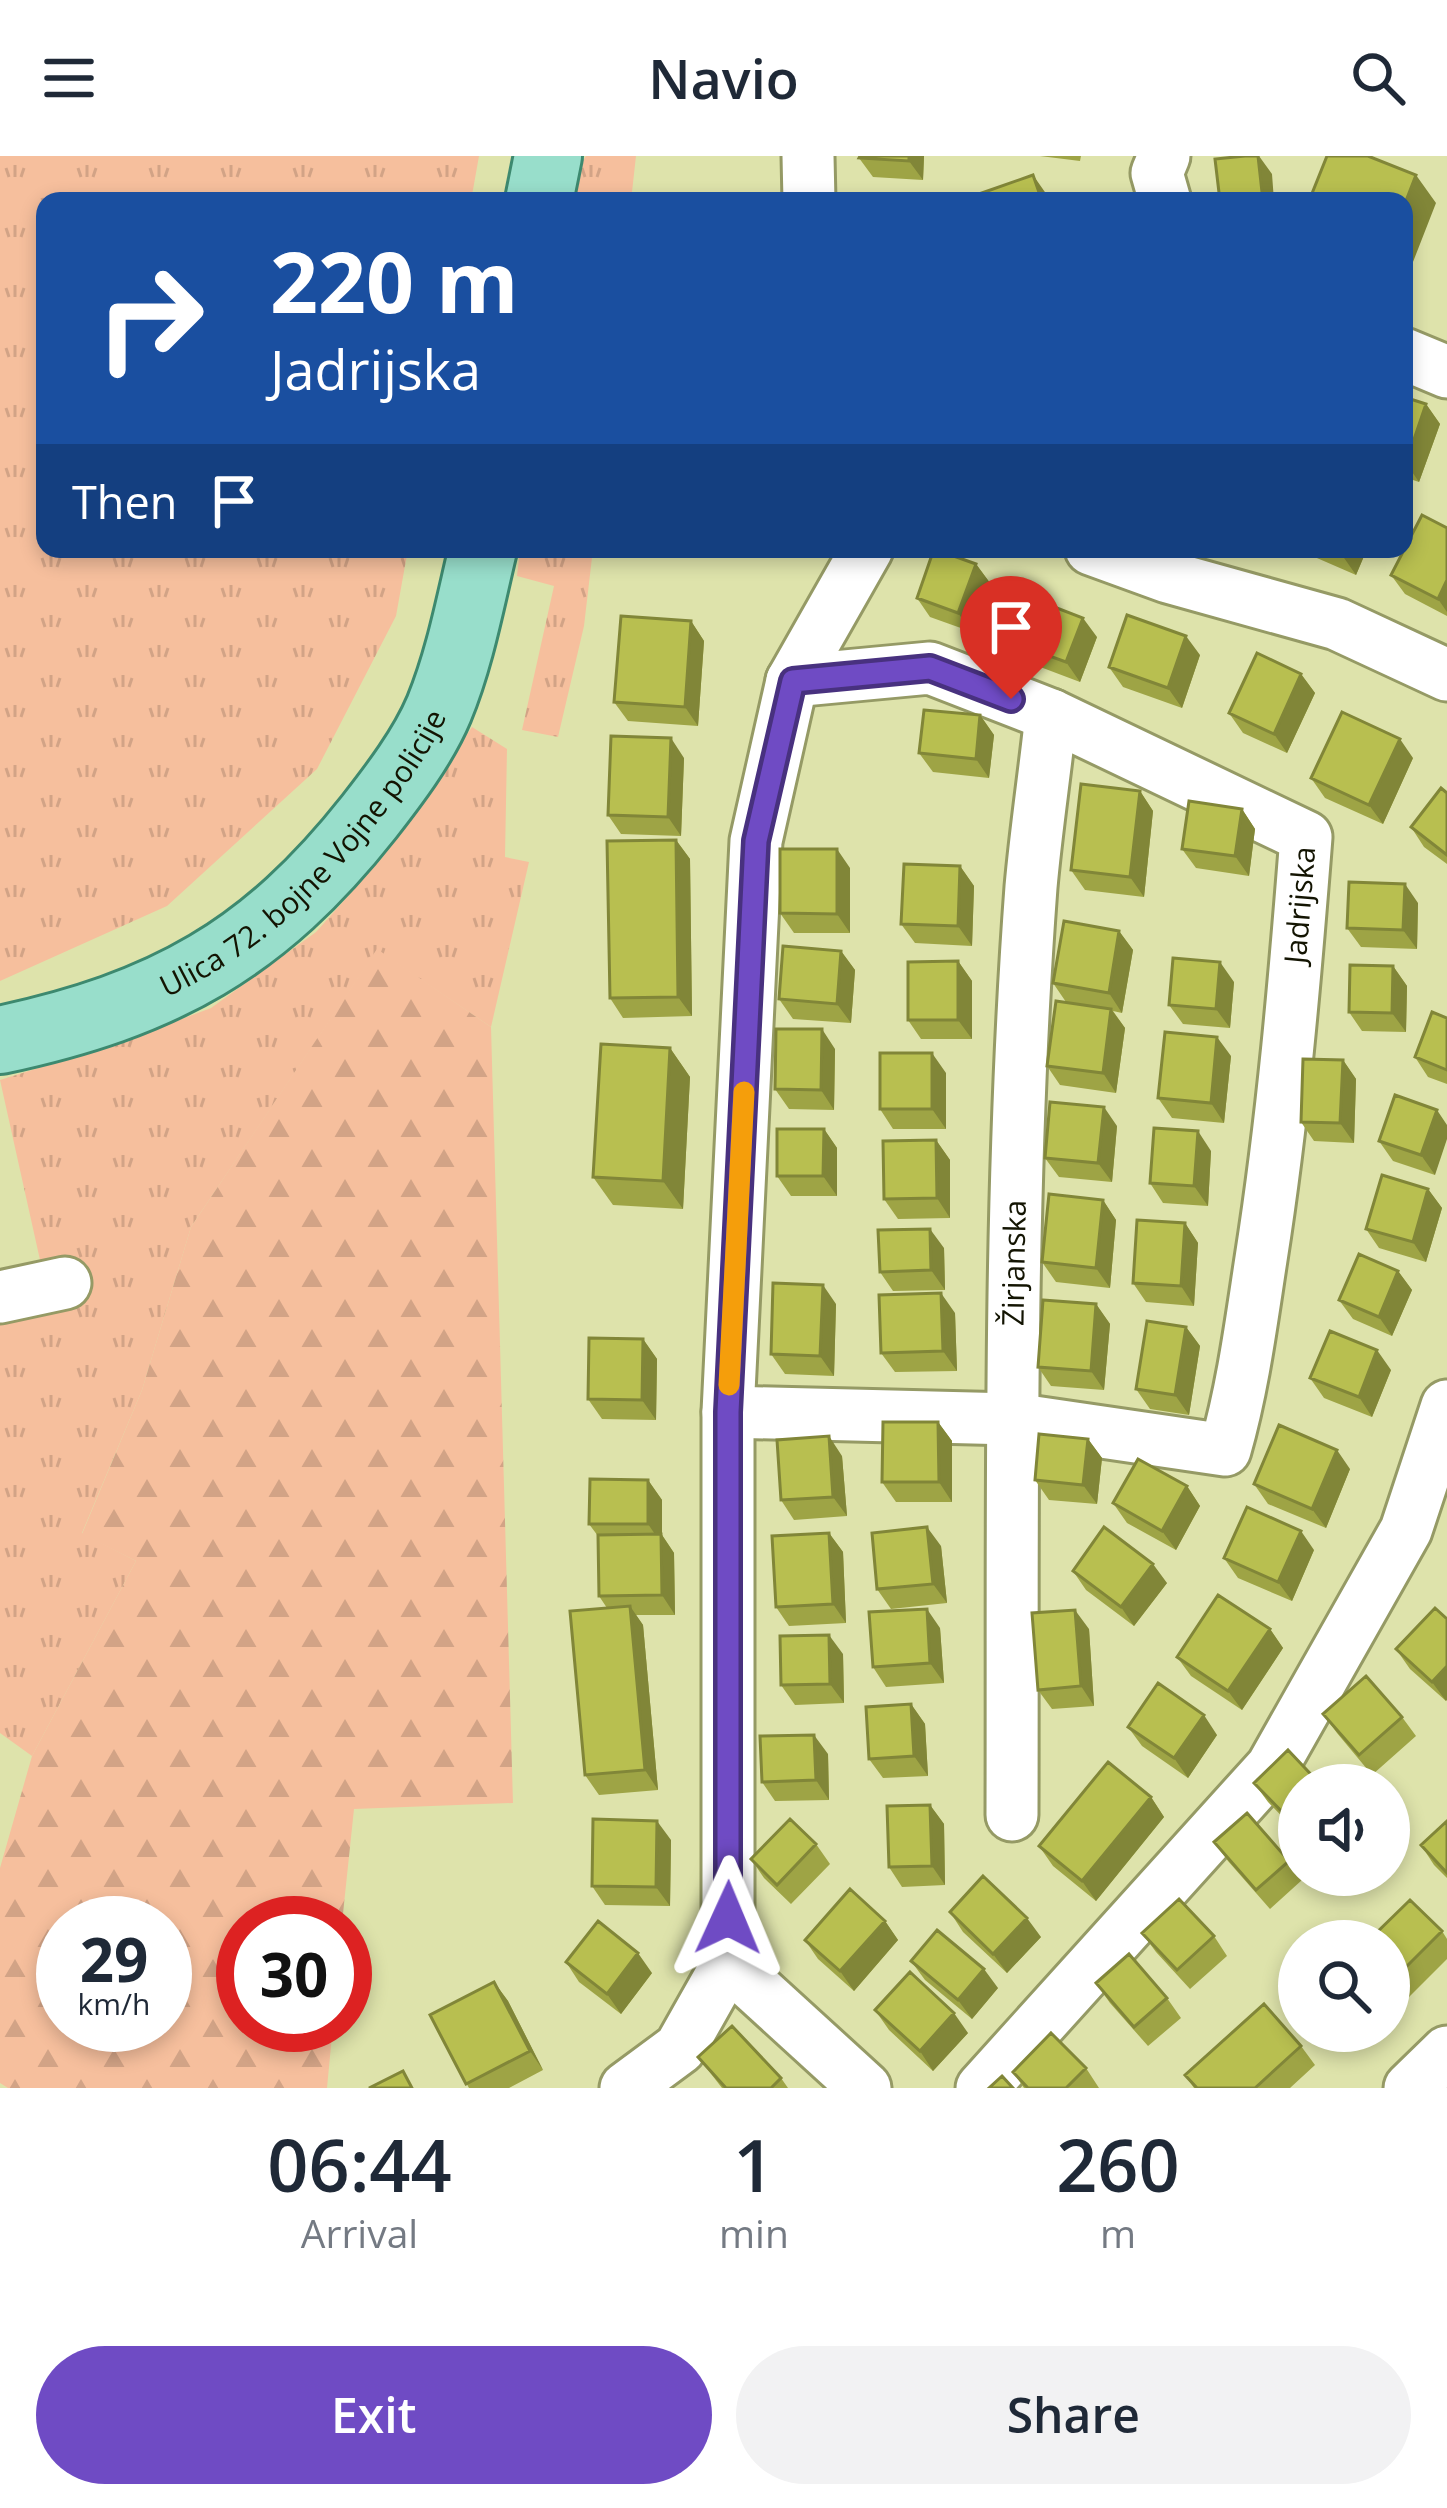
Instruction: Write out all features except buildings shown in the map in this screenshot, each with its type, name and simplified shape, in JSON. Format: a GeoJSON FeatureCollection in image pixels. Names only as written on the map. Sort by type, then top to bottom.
{"type":"FeatureCollection","features":[{"type":"Feature","properties":{"kind":"main road"},"geometry":{"type":"LineString","coordinates":[[541,192],[548,156]]}},
{"type":"Feature","properties":{"kind":"main road","name":"Ulica 72. bojne Vojne policije"},"geometry":{"type":"LineString","coordinates":[[0,1040],[52,1029],[154,995],[252,938],[309,889],[388,793],[437,713],[461,643],[481,558]]}},
{"type":"Feature","properties":{"kind":"street"},"geometry":{"type":"LineString","coordinates":[[808,156],[808,192]]}},
{"type":"Feature","properties":{"kind":"street"},"geometry":{"type":"LineString","coordinates":[[1162,192],[1157,173],[1164,156]]}},
{"type":"Feature","properties":{"kind":"street"},"geometry":{"type":"LineString","coordinates":[[1413,358],[1447,372]]}},
{"type":"Feature","properties":{"kind":"street"},"geometry":{"type":"LineString","coordinates":[[626,2088],[680,2048],[728,1963],[728,1412],[756,841],[793,681],[862,558]]}},
{"type":"Feature","properties":{"kind":"street"},"geometry":{"type":"LineString","coordinates":[[1116,558],[1337,624],[1447,675]]}},
{"type":"Feature","properties":{"kind":"street","name":"Jadrijska"},"geometry":{"type":"LineString","coordinates":[[793,681],[930,668],[1051,715],[1306,836],[1273,1181],[1240,1397],[1226,1450],[1013,1419]]}},
{"type":"Feature","properties":{"kind":"street","name":"Žirjanska"},"geometry":{"type":"LineString","coordinates":[[1012,1815],[1020,1068],[1032,883],[1051,715]]}},
{"type":"Feature","properties":{"kind":"street"},"geometry":{"type":"LineString","coordinates":[[0,1297],[65,1283]]}},
{"type":"Feature","properties":{"kind":"street"},"geometry":{"type":"LineString","coordinates":[[982,2088],[1273,1767],[1406,1530],[1447,1406]]}},
{"type":"Feature","properties":{"kind":"street"},"geometry":{"type":"LineString","coordinates":[[728,1412],[1013,1419]]}},
{"type":"Feature","properties":{"kind":"street"},"geometry":{"type":"LineString","coordinates":[[728,1963],[865,2088]]}},
{"type":"Feature","properties":{"kind":"street"},"geometry":{"type":"LineString","coordinates":[[1410,2088],[1447,2052]]}},
{"type":"Feature","properties":{"kind":"green space"},"geometry":{"type":"Polygon","coordinates":[[[0,156],[479,156],[473,192],[36,192],[36,558],[406,558],[396,616],[317,769],[167,906],[0,981],[0,156]]]}},
{"type":"Feature","properties":{"kind":"green space"},"geometry":{"type":"Polygon","coordinates":[[[586,156],[636,156],[632,192],[571,192],[574,175],[586,156]]]}},
{"type":"Feature","properties":{"kind":"green space"},"geometry":{"type":"Polygon","coordinates":[[[519,558],[592,558],[584,626],[558,737],[522,730],[554,586],[517,576],[519,558]]]}},
{"type":"Feature","properties":{"kind":"green space"},"geometry":{"type":"Polygon","coordinates":[[[472,727],[507,749],[505,857],[529,862],[491,1027],[377,950],[191,1227],[142,1390],[82,1533],[136,1561],[32,1756],[0,1733],[0,1317],[50,1305],[0,1080],[211,1008],[316,932],[382,858],[472,727]]]}},
{"type":"Feature","properties":{"kind":"green space"},"geometry":{"type":"Polygon","coordinates":[[[377,949],[491,1027],[513,1803],[354,1809],[345,1896],[216,1896],[216,2052],[330,2052],[327,2088],[8,2088],[0,2083],[0,1868],[32,1756],[136,1561],[82,1534],[142,1390],[191,1227],[377,949]]]}},
{"type":"Feature","properties":{"kind":"slow traffic"},"geometry":{"type":"LineString","coordinates":[[729,1385],[744,1092]]}},
{"type":"Feature","properties":{"kind":"route"},"geometry":{"type":"LineString","coordinates":[[728,1918],[728,1412],[756,841],[783,721],[793,681],[930,668],[1011,699]]}}]}
